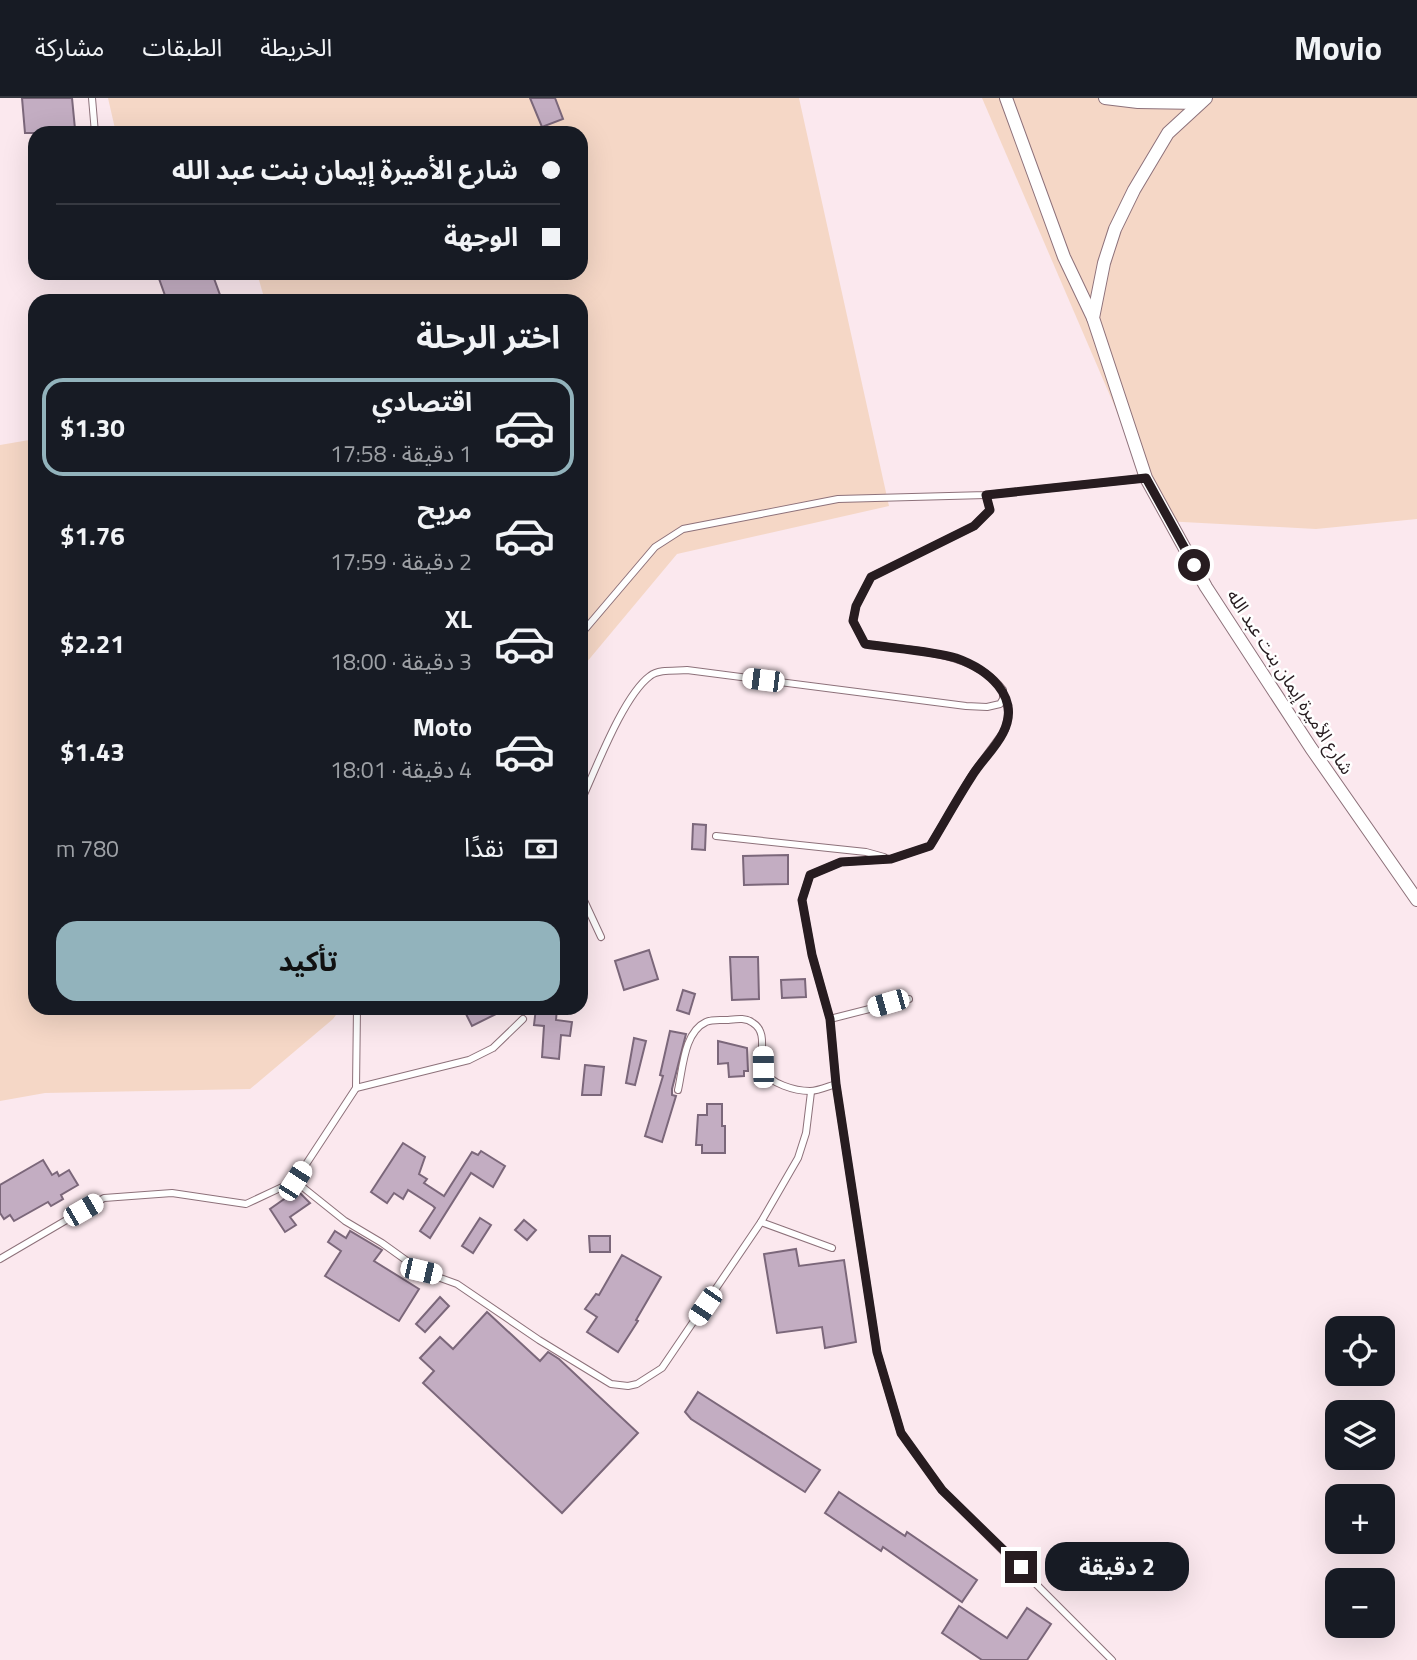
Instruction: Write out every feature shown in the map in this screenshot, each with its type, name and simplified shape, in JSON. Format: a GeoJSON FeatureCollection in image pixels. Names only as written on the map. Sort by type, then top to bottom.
{"type":"FeatureCollection","features":[{"type":"Feature","properties":{"kind":"street"},"geometry":{"type":"LineString","coordinates":[[1006,98],[1064,257],[1093,318]]}},
{"type":"Feature","properties":{"kind":"street"},"geometry":{"type":"LineString","coordinates":[[1105,98],[1138,102],[1203,100]]}},
{"type":"Feature","properties":{"kind":"street","name":"شارع الأميرة إيمان بنت عبد الله"},"geometry":{"type":"LineString","coordinates":[[1203,100],[1168,133],[1151,158],[1115,229],[1104,262],[1093,318],[1146,478],[1214,598],[1311,748],[1417,900]]}},
{"type":"Feature","properties":{"kind":"lane"},"geometry":{"type":"LineString","coordinates":[[92,98],[95,126]]}},
{"type":"Feature","properties":{"kind":"lane"},"geometry":{"type":"LineString","coordinates":[[588,626],[655,547],[683,529],[838,499],[986,495],[1146,478]]}},
{"type":"Feature","properties":{"kind":"lane"},"geometry":{"type":"LineString","coordinates":[[986,495],[990,510],[974,526],[871,577],[856,606],[853,621],[865,644],[954,658],[991,677],[1003,690],[1009,710],[1005,730],[972,775],[930,846],[891,859],[841,862],[810,875],[802,900],[812,955],[830,1019],[836,1084],[877,1352],[901,1433],[942,1490],[1112,1660]]}},
{"type":"Feature","properties":{"kind":"lane"},"geometry":{"type":"LineString","coordinates":[[588,786],[630,698],[651,675],[659,673],[687,670],[987,707],[1000,704],[1003,695]]}},
{"type":"Feature","properties":{"kind":"lane"},"geometry":{"type":"LineString","coordinates":[[716,836],[866,852],[891,859]]}},
{"type":"Feature","properties":{"kind":"lane"},"geometry":{"type":"LineString","coordinates":[[588,909],[601,937]]}},
{"type":"Feature","properties":{"kind":"lane"},"geometry":{"type":"LineString","coordinates":[[830,1019],[909,999]]}},
{"type":"Feature","properties":{"kind":"lane"},"geometry":{"type":"LineString","coordinates":[[0,1259],[104,1198],[172,1194],[246,1204],[295,1181],[356,1088],[357,1015]]}},
{"type":"Feature","properties":{"kind":"lane"},"geometry":{"type":"LineString","coordinates":[[678,1090],[690,1036],[697,1028],[708,1021],[743,1018],[754,1023],[759,1029],[765,1072],[784,1086],[811,1091],[836,1084]]}},
{"type":"Feature","properties":{"kind":"lane"},"geometry":{"type":"LineString","coordinates":[[356,1088],[469,1060],[493,1048],[523,1019]]}},
{"type":"Feature","properties":{"kind":"lane"},"geometry":{"type":"LineString","coordinates":[[295,1181],[345,1221],[421,1271],[457,1284],[539,1340],[611,1384],[637,1384],[662,1368],[761,1222],[797,1158],[806,1133],[811,1091]]}},
{"type":"Feature","properties":{"kind":"lane"},"geometry":{"type":"LineString","coordinates":[[761,1222],[832,1248]]}},
{"type":"Feature","properties":{"kind":"shaded area"},"geometry":{"type":"Polygon","coordinates":[[[108,98],[799,98],[889,506],[677,554],[588,661],[588,294],[263,294],[259,280],[588,280],[588,126],[114,126],[108,98]]]}},
{"type":"Feature","properties":{"kind":"shaded area"},"geometry":{"type":"Polygon","coordinates":[[[982,98],[1417,98],[1417,519],[1316,529],[1164,521],[982,98]]]}},
{"type":"Feature","properties":{"kind":"shaded area"},"geometry":{"type":"Polygon","coordinates":[[[28,440],[28,1015],[336,1015],[250,1089],[45,1093],[0,1101],[0,445],[28,440]]]}},
{"type":"Feature","properties":{"kind":"building"},"geometry":{"type":"Polygon","coordinates":[[[22,98],[72,98],[75,126],[28,126],[28,133],[25,133],[22,98]]]}},
{"type":"Feature","properties":{"kind":"building"},"geometry":{"type":"Polygon","coordinates":[[[530,98],[555,98],[563,119],[542,126],[530,98]]]}},
{"type":"Feature","properties":{"kind":"building"},"geometry":{"type":"Polygon","coordinates":[[[160,280],[215,280],[220,294],[164,294],[160,280]]]}},
{"type":"Feature","properties":{"kind":"building"},"geometry":{"type":"Polygon","coordinates":[[[693,824],[706,825],[705,850],[692,849],[693,824]]]}},
{"type":"Feature","properties":{"kind":"building"},"geometry":{"type":"Polygon","coordinates":[[[788,855],[788,884],[744,885],[743,856],[788,855]]]}},
{"type":"Feature","properties":{"kind":"building"},"geometry":{"type":"Polygon","coordinates":[[[649,950],[658,979],[624,990],[615,961],[649,950]]]}},
{"type":"Feature","properties":{"kind":"building"},"geometry":{"type":"Polygon","coordinates":[[[730,957],[758,957],[759,999],[732,1000],[730,957]]]}},
{"type":"Feature","properties":{"kind":"building"},"geometry":{"type":"Polygon","coordinates":[[[805,979],[806,997],[782,998],[781,980],[805,979]]]}},
{"type":"Feature","properties":{"kind":"building"},"geometry":{"type":"Polygon","coordinates":[[[683,990],[695,994],[689,1014],[677,1010],[683,990]]]}},
{"type":"Feature","properties":{"kind":"building"},"geometry":{"type":"Polygon","coordinates":[[[466,1015],[494,1015],[472,1026],[466,1015]]]}},
{"type":"Feature","properties":{"kind":"building"},"geometry":{"type":"Polygon","coordinates":[[[535,1015],[556,1015],[556,1020],[572,1022],[570,1036],[561,1035],[559,1059],[542,1057],[544,1026],[534,1025],[535,1015]]]}},
{"type":"Feature","properties":{"kind":"building"},"geometry":{"type":"Polygon","coordinates":[[[670,1031],[686,1034],[672,1089],[672,1095],[676,1096],[662,1142],[645,1136],[663,1076],[660,1075],[670,1031]]]}},
{"type":"Feature","properties":{"kind":"building"},"geometry":{"type":"Polygon","coordinates":[[[634,1038],[646,1041],[635,1085],[626,1083],[634,1038]]]}},
{"type":"Feature","properties":{"kind":"building"},"geometry":{"type":"Polygon","coordinates":[[[718,1041],[747,1048],[748,1071],[744,1071],[744,1076],[729,1077],[728,1063],[718,1064],[718,1041]]]}},
{"type":"Feature","properties":{"kind":"building"},"geometry":{"type":"Polygon","coordinates":[[[585,1065],[604,1067],[601,1095],[582,1095],[585,1065]]]}},
{"type":"Feature","properties":{"kind":"building"},"geometry":{"type":"Polygon","coordinates":[[[707,1104],[722,1104],[725,1153],[702,1153],[702,1145],[696,1145],[698,1115],[707,1115],[707,1104]]]}},
{"type":"Feature","properties":{"kind":"building"},"geometry":{"type":"Polygon","coordinates":[[[403,1143],[425,1157],[419,1174],[427,1179],[424,1183],[444,1196],[472,1152],[478,1155],[481,1151],[505,1166],[493,1187],[471,1173],[430,1238],[420,1231],[435,1208],[433,1206],[408,1190],[403,1199],[394,1193],[387,1203],[371,1192],[403,1143]]]}},
{"type":"Feature","properties":{"kind":"building"},"geometry":{"type":"Polygon","coordinates":[[[43,1160],[52,1175],[57,1172],[59,1176],[69,1170],[78,1185],[61,1195],[63,1199],[51,1206],[48,1202],[14,1221],[10,1215],[4,1219],[0,1213],[0,1185],[43,1160]]]}},
{"type":"Feature","properties":{"kind":"building"},"geometry":{"type":"Polygon","coordinates":[[[297,1190],[310,1203],[290,1217],[296,1225],[285,1232],[270,1209],[297,1190]]]}},
{"type":"Feature","properties":{"kind":"building"},"geometry":{"type":"Polygon","coordinates":[[[480,1218],[491,1225],[473,1253],[462,1246],[480,1218]]]}},
{"type":"Feature","properties":{"kind":"building"},"geometry":{"type":"Polygon","coordinates":[[[524,1220],[536,1230],[527,1240],[515,1230],[524,1220]]]}},
{"type":"Feature","properties":{"kind":"building"},"geometry":{"type":"Polygon","coordinates":[[[335,1231],[346,1238],[350,1231],[382,1250],[374,1261],[419,1289],[399,1321],[325,1276],[341,1251],[328,1242],[335,1231]]]}},
{"type":"Feature","properties":{"kind":"building"},"geometry":{"type":"Polygon","coordinates":[[[589,1236],[610,1236],[610,1252],[590,1252],[589,1236]]]}},
{"type":"Feature","properties":{"kind":"building"},"geometry":{"type":"Polygon","coordinates":[[[796,1249],[799,1266],[844,1260],[856,1342],[825,1348],[822,1327],[777,1333],[764,1254],[796,1249]]]}},
{"type":"Feature","properties":{"kind":"building"},"geometry":{"type":"Polygon","coordinates":[[[622,1255],[661,1277],[618,1352],[587,1332],[597,1317],[585,1309],[596,1294],[599,1295],[622,1255]]]}},
{"type":"Feature","properties":{"kind":"building"},"geometry":{"type":"Polygon","coordinates":[[[440,1297],[449,1306],[425,1332],[416,1324],[440,1297]]]}},
{"type":"Feature","properties":{"kind":"building"},"geometry":{"type":"Polygon","coordinates":[[[487,1312],[540,1361],[548,1352],[559,1359],[638,1433],[562,1513],[423,1383],[434,1371],[420,1358],[440,1337],[453,1349],[487,1312]]]}},
{"type":"Feature","properties":{"kind":"building"},"geometry":{"type":"Polygon","coordinates":[[[698,1392],[820,1470],[805,1492],[691,1419],[685,1412],[698,1392]]]}},
{"type":"Feature","properties":{"kind":"building"},"geometry":{"type":"Polygon","coordinates":[[[839,1492],[905,1536],[907,1532],[977,1580],[962,1602],[883,1547],[881,1551],[825,1513],[839,1492]]]}},
{"type":"Feature","properties":{"kind":"building"},"geometry":{"type":"Polygon","coordinates":[[[959,1606],[1007,1638],[1027,1608],[1051,1624],[1027,1660],[982,1660],[942,1633],[959,1606]]]}},
{"type":"Feature","properties":{"kind":"route"},"geometry":{"type":"LineString","coordinates":[[1021,1567],[942,1490],[901,1433],[877,1352],[836,1084],[830,1019],[812,955],[802,900],[810,875],[841,862],[891,859],[930,846],[972,775],[1005,730],[1009,710],[1003,690],[979,669],[954,658],[865,644],[853,621],[856,606],[871,577],[974,526],[990,510],[986,495],[1146,478],[1194,565]]}}]}
